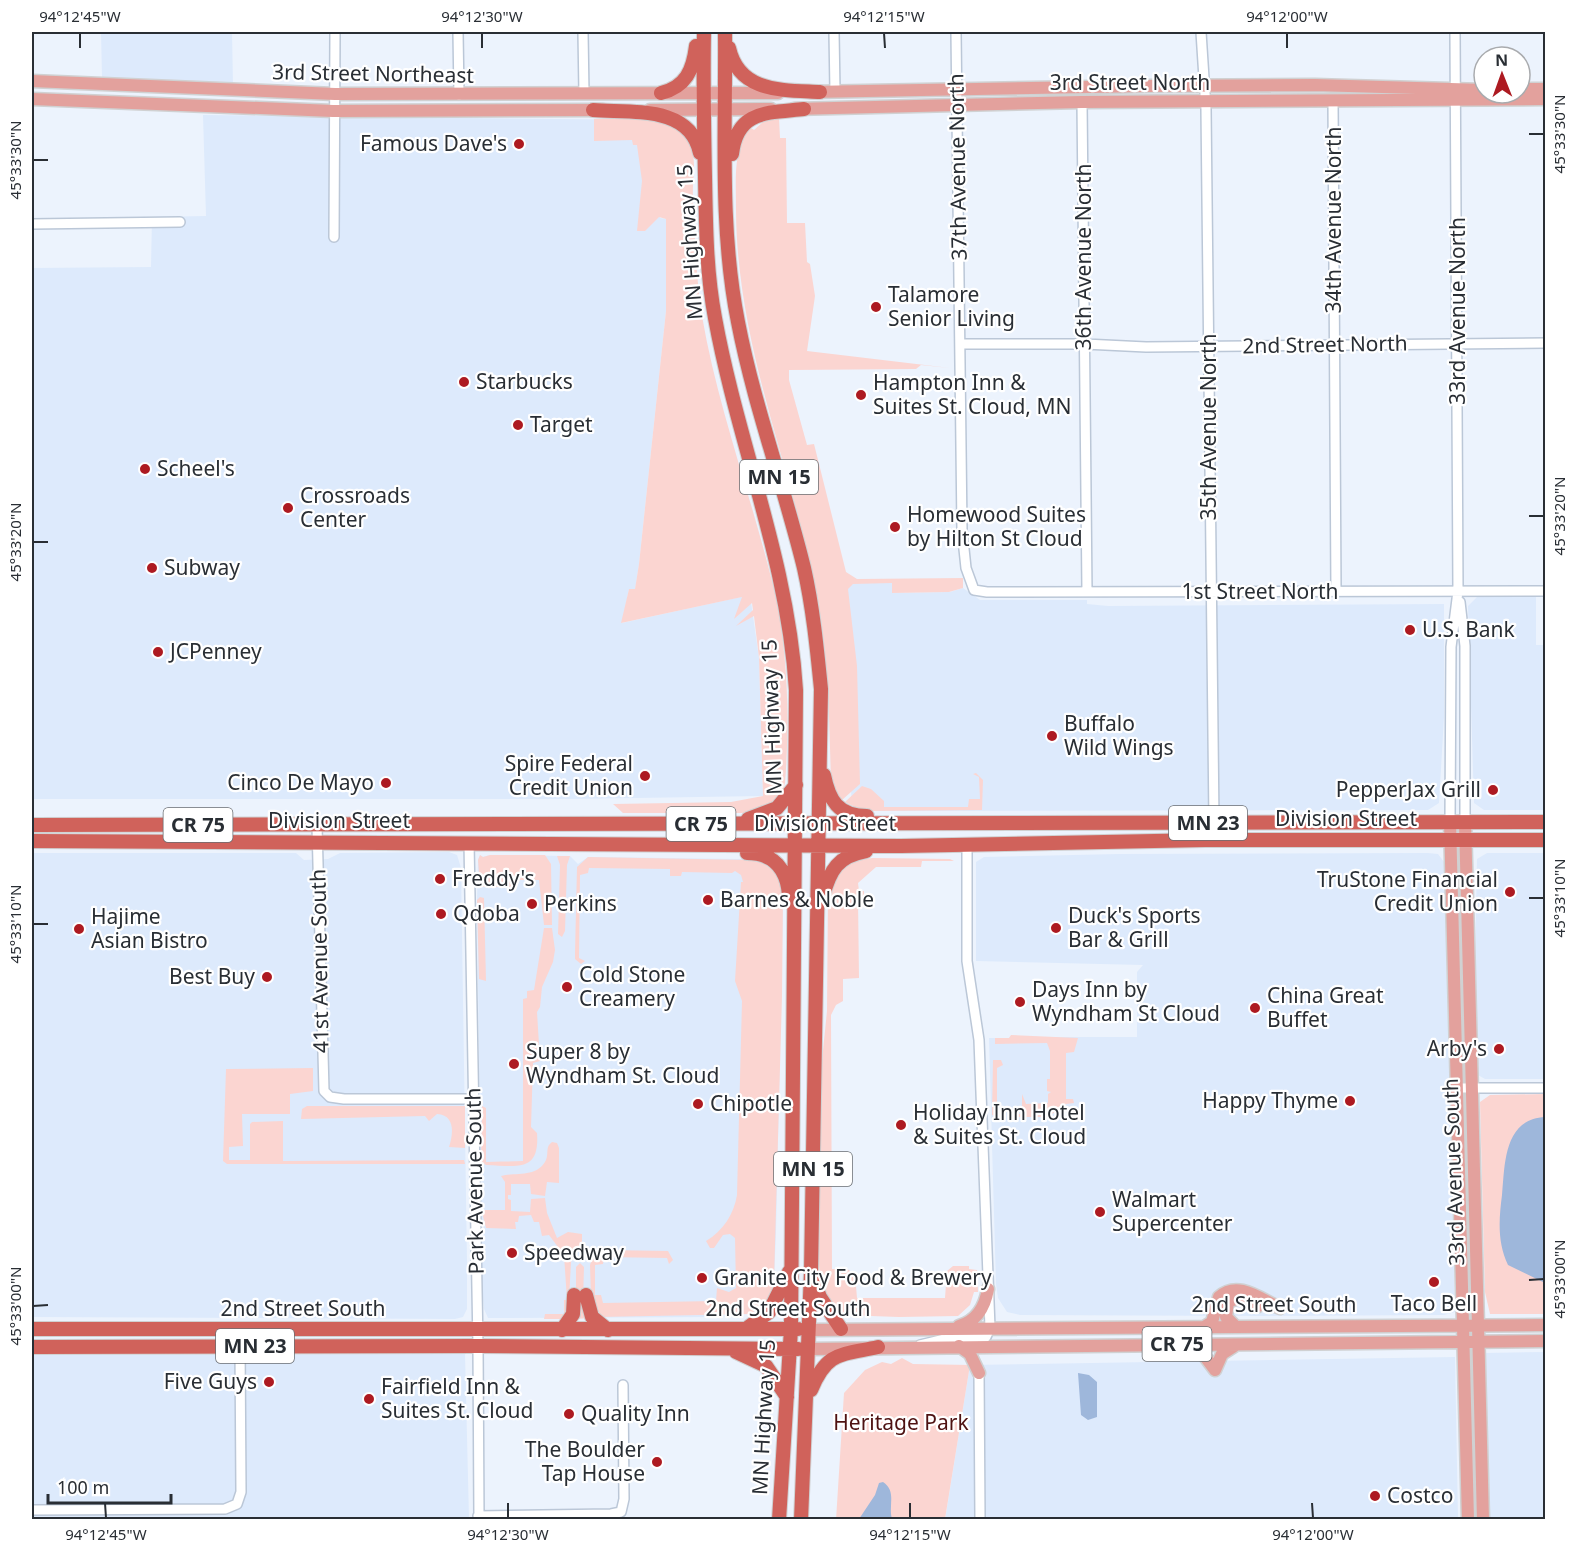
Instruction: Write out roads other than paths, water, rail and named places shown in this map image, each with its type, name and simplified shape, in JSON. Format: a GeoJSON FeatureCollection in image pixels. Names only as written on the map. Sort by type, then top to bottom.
{"type":"FeatureCollection","features":[{"type":"Feature","properties":{"kind":"highway"},"geometry":{"type":"LineString","coordinates":[[661,93],[676,88],[688,77],[694,63],[697,32]]}},
{"type":"Feature","properties":{"kind":"highway","name":"MN Highway 15"},"geometry":{"type":"LineString","coordinates":[[704,32],[715,93],[731,285],[742,343],[810,599],[821,690],[811,1272],[801,1520]]}},
{"type":"Feature","properties":{"kind":"highway"},"geometry":{"type":"LineString","coordinates":[[726,32],[733,62],[749,81],[773,89],[820,92]]}},
{"type":"Feature","properties":{"kind":"highway","name":"MN Highway 15"},"geometry":{"type":"LineString","coordinates":[[715,93],[726,32]]}},
{"type":"Feature","properties":{"kind":"highway","name":"MN 15"},"geometry":{"type":"LineString","coordinates":[[715,93],[715,110]]}},
{"type":"Feature","properties":{"kind":"highway"},"geometry":{"type":"LineString","coordinates":[[727,222],[731,157],[738,130],[747,120],[759,114],[804,109]]}},
{"type":"Feature","properties":{"kind":"highway"},"geometry":{"type":"LineString","coordinates":[[593,110],[661,116],[684,124],[694,135],[700,151],[705,199]]}},
{"type":"Feature","properties":{"kind":"highway","name":"MN Highway 15"},"geometry":{"type":"LineString","coordinates":[[715,110],[705,199],[709,285],[714,317],[781,574],[792,633],[796,690],[796,933],[791,1329],[779,1520]]}},
{"type":"Feature","properties":{"kind":"highway"},"geometry":{"type":"LineString","coordinates":[[819,749],[828,791],[841,810],[862,816],[905,817],[928,824]]}},
{"type":"Feature","properties":{"kind":"highway"},"geometry":{"type":"LineString","coordinates":[[734,824],[777,808],[796,785]]}},
{"type":"Feature","properties":{"kind":"highway","name":"Division Street"},"geometry":{"type":"LineString","coordinates":[[32,825],[1545,822]]}},
{"type":"Feature","properties":{"kind":"highway","name":"Division Street"},"geometry":{"type":"LineString","coordinates":[[32,842],[469,842],[901,846],[1184,841],[1545,840]]}},
{"type":"Feature","properties":{"kind":"highway"},"geometry":{"type":"LineString","coordinates":[[671,845],[698,853],[755,853],[773,858],[783,869],[787,881],[796,933]]}},
{"type":"Feature","properties":{"kind":"highway"},"geometry":{"type":"LineString","coordinates":[[818,915],[828,876],[838,862],[856,853],[901,846]]}},
{"type":"Feature","properties":{"kind":"highway"},"geometry":{"type":"LineString","coordinates":[[744,1330],[769,1312],[792,1267]]}},
{"type":"Feature","properties":{"kind":"highway"},"geometry":{"type":"LineString","coordinates":[[811,1272],[820,1297],[841,1329]]}},
{"type":"Feature","properties":{"kind":"highway"},"geometry":{"type":"LineString","coordinates":[[562,1330],[573,1314],[580,1295],[592,1317],[608,1330]]}},
{"type":"Feature","properties":{"kind":"highway","name":"2nd Street South"},"geometry":{"type":"LineString","coordinates":[[32,1329],[809,1330]]}},
{"type":"Feature","properties":{"kind":"highway","name":"2nd Street South"},"geometry":{"type":"LineString","coordinates":[[32,1347],[478,1346],[732,1350]]}},
{"type":"Feature","properties":{"kind":"highway"},"geometry":{"type":"LineString","coordinates":[[807,1400],[818,1371],[829,1360],[878,1347]]}},
{"type":"Feature","properties":{"kind":"highway","name":"MN 23"},"geometry":{"type":"LineString","coordinates":[[732,1350],[809,1349]]}},
{"type":"Feature","properties":{"kind":"highway"},"geometry":{"type":"LineString","coordinates":[[732,1350],[766,1366],[787,1397]]}},
{"type":"Feature","properties":{"kind":"main road","name":"3rd Street Northeast"},"geometry":{"type":"LineString","coordinates":[[32,79],[334,94],[715,93]]}},
{"type":"Feature","properties":{"kind":"main road","name":"3rd Street North"},"geometry":{"type":"LineString","coordinates":[[715,93],[1203,86],[1545,99]]}},
{"type":"Feature","properties":{"kind":"main road","name":"3rd Street North"},"geometry":{"type":"LineString","coordinates":[[715,110],[1082,102],[1333,100],[1472,92]]}},
{"type":"Feature","properties":{"kind":"main road","name":"3rd Street Northeast"},"geometry":{"type":"LineString","coordinates":[[32,101],[90,100],[333,111],[715,110]]}},
{"type":"Feature","properties":{"kind":"main road","name":"33rd Avenue South"},"geometry":{"type":"LineString","coordinates":[[1450,822],[1468,1520]]}},
{"type":"Feature","properties":{"kind":"main road","name":"33rd Avenue South"},"geometry":{"type":"LineString","coordinates":[[1465,822],[1483,1520]]}},
{"type":"Feature","properties":{"kind":"main road"},"geometry":{"type":"LineString","coordinates":[[951,1329],[974,1319],[984,1304],[987,1289]]}},
{"type":"Feature","properties":{"kind":"main road"},"geometry":{"type":"LineString","coordinates":[[1204,1327],[1212,1322],[1218,1297],[1230,1290],[1246,1291],[1280,1308],[1257,1306],[1238,1298],[1231,1300],[1225,1307],[1226,1317],[1235,1326]]}},
{"type":"Feature","properties":{"kind":"main road","name":"2nd Street South"},"geometry":{"type":"LineString","coordinates":[[809,1330],[1545,1325]]}},
{"type":"Feature","properties":{"kind":"main road","name":"2nd Street South"},"geometry":{"type":"LineString","coordinates":[[809,1349],[1545,1341]]}},
{"type":"Feature","properties":{"kind":"main road"},"geometry":{"type":"LineString","coordinates":[[1162,1344],[1203,1354],[1215,1370],[1222,1354],[1239,1344]]}},
{"type":"Feature","properties":{"kind":"main road"},"geometry":{"type":"LineString","coordinates":[[959,1346],[970,1354],[979,1373]]}},
{"type":"Feature","properties":{"kind":"main road"},"geometry":{"type":"LineString","coordinates":[[979,1373],[984,1358],[995,1346]]}},
{"type":"Feature","properties":{"kind":"street"},"geometry":{"type":"LineString","coordinates":[[334,237],[335,32]]}},
{"type":"Feature","properties":{"kind":"street"},"geometry":{"type":"LineString","coordinates":[[458,32],[459,95]]}},
{"type":"Feature","properties":{"kind":"street"},"geometry":{"type":"LineString","coordinates":[[583,32],[584,94]]}},
{"type":"Feature","properties":{"kind":"street"},"geometry":{"type":"LineString","coordinates":[[834,32],[835,92]]}},
{"type":"Feature","properties":{"kind":"street","name":"37th Avenue North"},"geometry":{"type":"LineString","coordinates":[[956,32],[962,539],[966,568],[974,590]]}},
{"type":"Feature","properties":{"kind":"street","name":"35th Avenue North"},"geometry":{"type":"LineString","coordinates":[[1201,32],[1203,86],[1206,102],[1214,823]]}},
{"type":"Feature","properties":{"kind":"street","name":"33rd Avenue North"},"geometry":{"type":"LineString","coordinates":[[1450,822],[1451,647],[1458,591],[1455,32]]}},
{"type":"Feature","properties":{"kind":"street","name":"34th Avenue North"},"geometry":{"type":"LineString","coordinates":[[1333,100],[1336,592]]}},
{"type":"Feature","properties":{"kind":"street","name":"36th Avenue North"},"geometry":{"type":"LineString","coordinates":[[1082,102],[1088,592]]}},
{"type":"Feature","properties":{"kind":"street"},"geometry":{"type":"LineString","coordinates":[[32,224],[180,222]]}},
{"type":"Feature","properties":{"kind":"street","name":"2nd Street North"},"geometry":{"type":"LineString","coordinates":[[960,344],[1209,347],[1545,343]]}},
{"type":"Feature","properties":{"kind":"street","name":"1st Street North"},"geometry":{"type":"LineString","coordinates":[[974,590],[987,592],[1545,591]]}},
{"type":"Feature","properties":{"kind":"street","name":"33rd Avenue North"},"geometry":{"type":"LineString","coordinates":[[1458,591],[1465,646],[1465,822]]}},
{"type":"Feature","properties":{"kind":"street","name":"41st Avenue South"},"geometry":{"type":"LineString","coordinates":[[317,826],[322,1081],[327,1096],[344,1099],[473,1099]]}},
{"type":"Feature","properties":{"kind":"street","name":"Park Avenue South"},"geometry":{"type":"LineString","coordinates":[[469,842],[478,1330],[478,1518]]}},
{"type":"Feature","properties":{"kind":"street"},"geometry":{"type":"LineString","coordinates":[[915,1347],[945,1339],[986,1337],[990,1329],[979,1040],[967,961],[967,845]]}},
{"type":"Feature","properties":{"kind":"street"},"geometry":{"type":"LineString","coordinates":[[1456,1088],[1545,1088]]}},
{"type":"Feature","properties":{"kind":"street"},"geometry":{"type":"LineString","coordinates":[[32,1510],[232,1508],[240,1498],[241,1492],[240,1346]]}},
{"type":"Feature","properties":{"kind":"street"},"geometry":{"type":"LineString","coordinates":[[979,1373],[980,1520]]}},
{"type":"Feature","properties":{"kind":"street"},"geometry":{"type":"LineString","coordinates":[[478,1518],[621,1512],[624,1499],[623,1385]]}},
{"type":"Feature","properties":{"kind":"water"},"geometry":{"type":"Polygon","coordinates":[[[1546,1117],[1545,1283],[1508,1265],[1500,1239],[1500,1222],[1504,1171],[1509,1146],[1521,1126],[1531,1120],[1546,1117]]]}},
{"type":"Feature","properties":{"kind":"water"},"geometry":{"type":"Polygon","coordinates":[[[1078,1373],[1089,1375],[1097,1382],[1097,1417],[1088,1420],[1081,1415],[1078,1373]]]}},
{"type":"Feature","properties":{"kind":"water"},"geometry":{"type":"Polygon","coordinates":[[[883,1482],[891,1494],[892,1519],[859,1519],[875,1495],[879,1483],[883,1482]]]}},
{"type":"Feature","properties":{"kind":"place","name":"Famous Dave's"},"geometry":{"type":"Point","coordinates":[519,144]}},
{"type":"Feature","properties":{"kind":"place","name":"Talamore Senior Living"},"geometry":{"type":"Point","coordinates":[876,307]}},
{"type":"Feature","properties":{"kind":"place","name":"Starbucks"},"geometry":{"type":"Point","coordinates":[464,382]}},
{"type":"Feature","properties":{"kind":"place","name":"Hampton Inn & Suites St. Cloud, MN"},"geometry":{"type":"Point","coordinates":[861,395]}},
{"type":"Feature","properties":{"kind":"place","name":"Target"},"geometry":{"type":"Point","coordinates":[518,425]}},
{"type":"Feature","properties":{"kind":"place","name":"Scheel's"},"geometry":{"type":"Point","coordinates":[145,469]}},
{"type":"Feature","properties":{"kind":"place","name":"Crossroads Center"},"geometry":{"type":"Point","coordinates":[288,508]}},
{"type":"Feature","properties":{"kind":"place","name":"Homewood Suites by Hilton St Cloud"},"geometry":{"type":"Point","coordinates":[895,527]}},
{"type":"Feature","properties":{"kind":"place","name":"Subway"},"geometry":{"type":"Point","coordinates":[152,568]}},
{"type":"Feature","properties":{"kind":"place","name":"U.S. Bank"},"geometry":{"type":"Point","coordinates":[1410,630]}},
{"type":"Feature","properties":{"kind":"place","name":"JCPenney"},"geometry":{"type":"Point","coordinates":[158,652]}},
{"type":"Feature","properties":{"kind":"place","name":"Buffalo Wild Wings"},"geometry":{"type":"Point","coordinates":[1052,736]}},
{"type":"Feature","properties":{"kind":"place","name":"Spire Federal Credit Union"},"geometry":{"type":"Point","coordinates":[645,776]}},
{"type":"Feature","properties":{"kind":"place","name":"Cinco De Mayo"},"geometry":{"type":"Point","coordinates":[386,783]}},
{"type":"Feature","properties":{"kind":"place","name":"PepperJax Grill"},"geometry":{"type":"Point","coordinates":[1493,790]}},
{"type":"Feature","properties":{"kind":"place","name":"Freddy's"},"geometry":{"type":"Point","coordinates":[440,879]}},
{"type":"Feature","properties":{"kind":"place","name":"TruStone Financial Credit Union"},"geometry":{"type":"Point","coordinates":[1510,892]}},
{"type":"Feature","properties":{"kind":"place","name":"Barnes & Noble"},"geometry":{"type":"Point","coordinates":[708,900]}},
{"type":"Feature","properties":{"kind":"place","name":"Perkins"},"geometry":{"type":"Point","coordinates":[532,904]}},
{"type":"Feature","properties":{"kind":"place","name":"Qdoba"},"geometry":{"type":"Point","coordinates":[441,914]}},
{"type":"Feature","properties":{"kind":"place","name":"Duck's Sports Bar & Grill"},"geometry":{"type":"Point","coordinates":[1056,928]}},
{"type":"Feature","properties":{"kind":"place","name":"Hajime Asian Bistro"},"geometry":{"type":"Point","coordinates":[79,929]}},
{"type":"Feature","properties":{"kind":"place","name":"Best Buy"},"geometry":{"type":"Point","coordinates":[267,977]}},
{"type":"Feature","properties":{"kind":"place","name":"Cold Stone Creamery"},"geometry":{"type":"Point","coordinates":[567,987]}},
{"type":"Feature","properties":{"kind":"place","name":"Days Inn by Wyndham St Cloud"},"geometry":{"type":"Point","coordinates":[1020,1002]}},
{"type":"Feature","properties":{"kind":"place","name":"China Great Buffet"},"geometry":{"type":"Point","coordinates":[1255,1008]}},
{"type":"Feature","properties":{"kind":"place","name":"Arby's"},"geometry":{"type":"Point","coordinates":[1499,1049]}},
{"type":"Feature","properties":{"kind":"place","name":"Super 8 by Wyndham St. Cloud"},"geometry":{"type":"Point","coordinates":[514,1064]}},
{"type":"Feature","properties":{"kind":"place","name":"Happy Thyme"},"geometry":{"type":"Point","coordinates":[1350,1101]}},
{"type":"Feature","properties":{"kind":"place","name":"Chipotle"},"geometry":{"type":"Point","coordinates":[698,1104]}},
{"type":"Feature","properties":{"kind":"place","name":"Holiday Inn Hotel & Suites St. Cloud"},"geometry":{"type":"Point","coordinates":[901,1125]}},
{"type":"Feature","properties":{"kind":"place","name":"Walmart Supercenter"},"geometry":{"type":"Point","coordinates":[1100,1212]}},
{"type":"Feature","properties":{"kind":"place","name":"Speedway"},"geometry":{"type":"Point","coordinates":[512,1253]}},
{"type":"Feature","properties":{"kind":"place","name":"Granite City Food & Brewery"},"geometry":{"type":"Point","coordinates":[702,1278]}},
{"type":"Feature","properties":{"kind":"place","name":"Taco Bell"},"geometry":{"type":"Point","coordinates":[1434,1282]}},
{"type":"Feature","properties":{"kind":"place","name":"Five Guys"},"geometry":{"type":"Point","coordinates":[269,1382]}},
{"type":"Feature","properties":{"kind":"place","name":"Fairfield Inn & Suites St. Cloud"},"geometry":{"type":"Point","coordinates":[369,1399]}},
{"type":"Feature","properties":{"kind":"place","name":"Quality Inn"},"geometry":{"type":"Point","coordinates":[569,1414]}},
{"type":"Feature","properties":{"kind":"place","name":"The Boulder Tap House"},"geometry":{"type":"Point","coordinates":[657,1462]}},
{"type":"Feature","properties":{"kind":"place","name":"Costco"},"geometry":{"type":"Point","coordinates":[1375,1496]}},
{"type":"Feature","properties":{"kind":"park label","name":"Heritage Park"},"geometry":{"type":"Point","coordinates":[901,1423]}}]}
